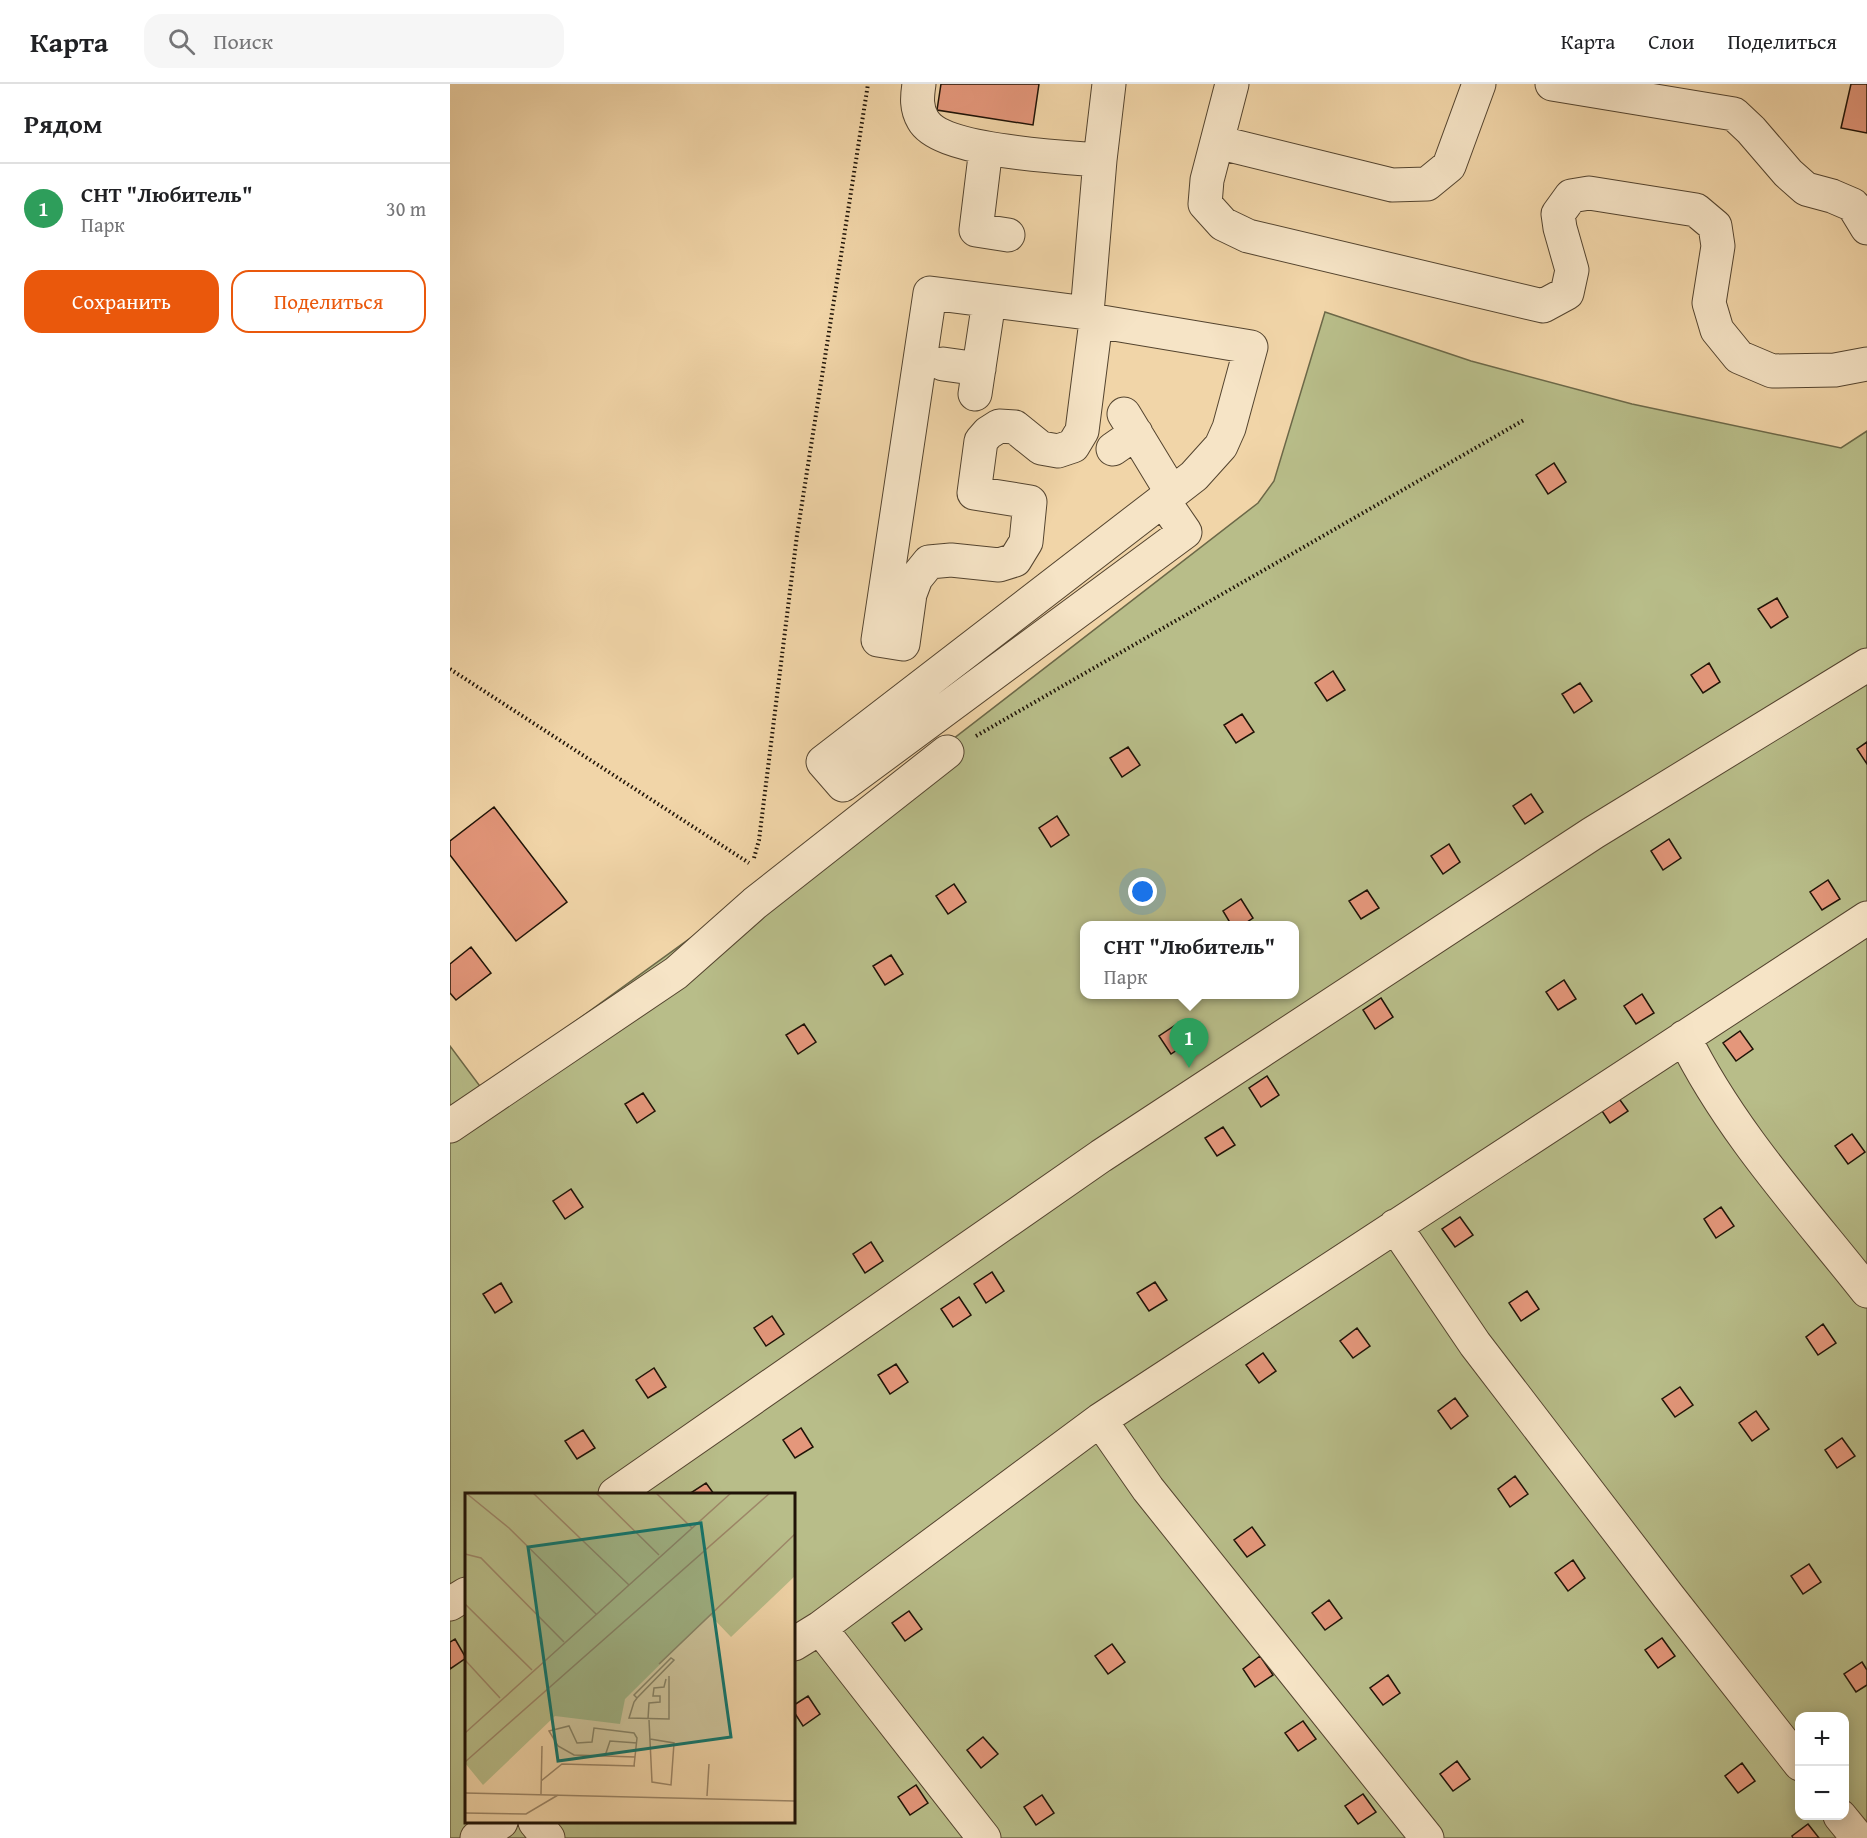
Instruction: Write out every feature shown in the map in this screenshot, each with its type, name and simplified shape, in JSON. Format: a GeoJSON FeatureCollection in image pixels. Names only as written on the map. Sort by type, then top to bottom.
{"type":"FeatureCollection","features":[{"type":"Feature","properties":{"kind":"lane"},"geometry":{"type":"LineString","coordinates":[[919,84],[916,102],[924,122],[937,133],[986,148],[1100,160]]}},
{"type":"Feature","properties":{"kind":"lane"},"geometry":{"type":"LineString","coordinates":[[1109,84],[1100,160],[1092,317],[1082,431],[1073,446],[1058,451],[1041,448],[1015,427],[999,426],[988,432],[981,441],[974,493],[1030,502],[1026,542],[1015,560],[999,565],[951,560],[929,562],[916,578],[910,594],[903,644],[878,640],[930,293],[1092,317],[1251,346],[1229,428],[1221,446],[1194,476],[1167,496],[823,762],[843,785],[1185,532],[1167,496],[1124,432]]}},
{"type":"Feature","properties":{"kind":"lane"},"geometry":{"type":"LineString","coordinates":[[1232,84],[1207,180],[1205,204],[1223,224],[1248,236],[1542,306],[1567,293],[1572,270],[1558,214],[1571,196],[1589,193],[1696,210],[1715,226],[1718,246],[1709,303],[1717,330],[1739,357],[1772,371],[1835,370],[1867,364]]}},
{"type":"Feature","properties":{"kind":"lane"},"geometry":{"type":"LineString","coordinates":[[1217,142],[1392,185],[1427,184],[1449,166],[1479,84]]}},
{"type":"Feature","properties":{"kind":"lane"},"geometry":{"type":"LineString","coordinates":[[1552,84],[1734,114],[1788,173],[1806,189],[1832,196],[1852,205],[1867,228]]}},
{"type":"Feature","properties":{"kind":"lane"},"geometry":{"type":"LineString","coordinates":[[986,148],[976,230],[1008,235]]}},
{"type":"Feature","properties":{"kind":"lane"},"geometry":{"type":"LineString","coordinates":[[942,364],[977,382],[989,301]]}},
{"type":"Feature","properties":{"kind":"lane"},"geometry":{"type":"LineString","coordinates":[[616,1493],[1131,1137],[1593,833],[1867,665]]}},
{"type":"Feature","properties":{"kind":"lane"},"geometry":{"type":"LineString","coordinates":[[450,1126],[676,973],[755,903],[947,752]]}},
{"type":"Feature","properties":{"kind":"lane"},"geometry":{"type":"LineString","coordinates":[[984,1838],[807,1636],[1100,1420],[1867,918]]}},
{"type":"Feature","properties":{"kind":"lane"},"geometry":{"type":"LineString","coordinates":[[1684,1037],[1697,1064],[1745,1138],[1867,1291]]}},
{"type":"Feature","properties":{"kind":"lane"},"geometry":{"type":"LineString","coordinates":[[1395,1226],[1475,1344],[1795,1758]]}},
{"type":"Feature","properties":{"kind":"lane"},"geometry":{"type":"LineString","coordinates":[[1100,1420],[1148,1489],[1426,1838]]}},
{"type":"Feature","properties":{"kind":"lane"},"geometry":{"type":"LineString","coordinates":[[450,1605],[465,1595]]}},
{"type":"Feature","properties":{"kind":"lane"},"geometry":{"type":"LineString","coordinates":[[1844,1820],[1858,1838]]}},
{"type":"Feature","properties":{"kind":"lane"},"geometry":{"type":"LineString","coordinates":[[477,1838],[498,1823]]}},
{"type":"Feature","properties":{"kind":"lane"},"geometry":{"type":"LineString","coordinates":[[537,1823],[548,1838]]}},
{"type":"Feature","properties":{"kind":"path"},"geometry":{"type":"LineString","coordinates":[[751,865],[759,840],[797,535],[868,84]]}},
{"type":"Feature","properties":{"kind":"green space"},"geometry":{"type":"Polygon","coordinates":[[[1325,312],[1471,361],[1632,404],[1841,448],[1867,431],[1867,1838],[450,1838],[450,1046],[482,1089],[772,879],[1258,503],[1274,481],[1325,312]]]}},
{"type":"Feature","properties":{"kind":"building"},"geometry":{"type":"Polygon","coordinates":[[[941,84],[1039,84],[1033,125],[937,110],[941,84]]]}},
{"type":"Feature","properties":{"kind":"building"},"geometry":{"type":"Polygon","coordinates":[[[1851,84],[1867,84],[1867,133],[1841,128],[1851,84]]]}},
{"type":"Feature","properties":{"kind":"building"},"geometry":{"type":"Polygon","coordinates":[[[1554,463],[1566,482],[1548,494],[1536,475],[1554,463]]]}},
{"type":"Feature","properties":{"kind":"building"},"geometry":{"type":"Polygon","coordinates":[[[1777,598],[1788,617],[1771,628],[1758,609],[1777,598]]]}},
{"type":"Feature","properties":{"kind":"building"},"geometry":{"type":"Polygon","coordinates":[[[1709,663],[1720,682],[1703,693],[1691,675],[1709,663]]]}},
{"type":"Feature","properties":{"kind":"building"},"geometry":{"type":"Polygon","coordinates":[[[1333,671],[1345,690],[1327,701],[1315,683],[1333,671]]]}},
{"type":"Feature","properties":{"kind":"building"},"geometry":{"type":"Polygon","coordinates":[[[1580,683],[1592,701],[1574,713],[1562,694],[1580,683]]]}},
{"type":"Feature","properties":{"kind":"building"},"geometry":{"type":"Polygon","coordinates":[[[1242,714],[1254,732],[1236,743],[1224,725],[1242,714]]]}},
{"type":"Feature","properties":{"kind":"building"},"geometry":{"type":"Polygon","coordinates":[[[1867,742],[1867,764],[1857,749],[1867,742]]]}},
{"type":"Feature","properties":{"kind":"building"},"geometry":{"type":"Polygon","coordinates":[[[1128,747],[1140,765],[1122,777],[1110,758],[1128,747]]]}},
{"type":"Feature","properties":{"kind":"building"},"geometry":{"type":"Polygon","coordinates":[[[1531,794],[1543,812],[1525,824],[1513,806],[1531,794]]]}},
{"type":"Feature","properties":{"kind":"building"},"geometry":{"type":"Polygon","coordinates":[[[494,807],[567,902],[516,941],[450,855],[450,841],[494,807]]]}},
{"type":"Feature","properties":{"kind":"building"},"geometry":{"type":"Polygon","coordinates":[[[1057,816],[1069,835],[1051,847],[1039,828],[1057,816]]]}},
{"type":"Feature","properties":{"kind":"building"},"geometry":{"type":"Polygon","coordinates":[[[1669,839],[1681,858],[1663,870],[1651,851],[1669,839]]]}},
{"type":"Feature","properties":{"kind":"building"},"geometry":{"type":"Polygon","coordinates":[[[1449,844],[1460,862],[1443,874],[1431,856],[1449,844]]]}},
{"type":"Feature","properties":{"kind":"building"},"geometry":{"type":"Polygon","coordinates":[[[1828,880],[1840,899],[1822,910],[1810,892],[1828,880]]]}},
{"type":"Feature","properties":{"kind":"building"},"geometry":{"type":"Polygon","coordinates":[[[954,884],[966,902],[948,914],[936,896],[954,884]]]}},
{"type":"Feature","properties":{"kind":"building"},"geometry":{"type":"Polygon","coordinates":[[[1367,890],[1379,908],[1361,919],[1349,901],[1367,890]]]}},
{"type":"Feature","properties":{"kind":"building"},"geometry":{"type":"Polygon","coordinates":[[[1241,899],[1253,918],[1248,921],[1229,921],[1223,911],[1241,899]]]}},
{"type":"Feature","properties":{"kind":"building"},"geometry":{"type":"Polygon","coordinates":[[[471,947],[491,973],[456,1000],[450,993],[450,964],[471,947]]]}},
{"type":"Feature","properties":{"kind":"building"},"geometry":{"type":"Polygon","coordinates":[[[891,955],[903,974],[885,985],[873,966],[891,955]]]}},
{"type":"Feature","properties":{"kind":"building"},"geometry":{"type":"Polygon","coordinates":[[[1564,980],[1576,999],[1558,1010],[1546,992],[1564,980]]]}},
{"type":"Feature","properties":{"kind":"building"},"geometry":{"type":"Polygon","coordinates":[[[1642,994],[1654,1013],[1636,1024],[1624,1006],[1642,994]]]}},
{"type":"Feature","properties":{"kind":"building"},"geometry":{"type":"Polygon","coordinates":[[[1381,998],[1393,1017],[1375,1029],[1363,1010],[1381,998]]]}},
{"type":"Feature","properties":{"kind":"building"},"geometry":{"type":"Polygon","coordinates":[[[804,1024],[816,1042],[798,1054],[786,1035],[804,1024]]]}},
{"type":"Feature","properties":{"kind":"building"},"geometry":{"type":"Polygon","coordinates":[[[1177,1024],[1189,1042],[1171,1054],[1159,1036],[1177,1024]]]}},
{"type":"Feature","properties":{"kind":"building"},"geometry":{"type":"Polygon","coordinates":[[[1740,1031],[1753,1049],[1736,1061],[1723,1043],[1740,1031]]]}},
{"type":"Feature","properties":{"kind":"building"},"geometry":{"type":"Polygon","coordinates":[[[1267,1076],[1279,1095],[1261,1107],[1249,1088],[1267,1076]]]}},
{"type":"Feature","properties":{"kind":"building"},"geometry":{"type":"Polygon","coordinates":[[[643,1093],[655,1111],[637,1123],[625,1104],[643,1093]]]}},
{"type":"Feature","properties":{"kind":"building"},"geometry":{"type":"Polygon","coordinates":[[[1615,1093],[1628,1111],[1610,1123],[1598,1105],[1615,1093]]]}},
{"type":"Feature","properties":{"kind":"building"},"geometry":{"type":"Polygon","coordinates":[[[1223,1127],[1235,1145],[1217,1156],[1205,1138],[1223,1127]]]}},
{"type":"Feature","properties":{"kind":"building"},"geometry":{"type":"Polygon","coordinates":[[[1852,1134],[1865,1152],[1848,1164],[1835,1146],[1852,1134]]]}},
{"type":"Feature","properties":{"kind":"building"},"geometry":{"type":"Polygon","coordinates":[[[571,1189],[583,1207],[565,1219],[553,1201],[571,1189]]]}},
{"type":"Feature","properties":{"kind":"building"},"geometry":{"type":"Polygon","coordinates":[[[1721,1207],[1734,1226],[1716,1238],[1704,1219],[1721,1207]]]}},
{"type":"Feature","properties":{"kind":"building"},"geometry":{"type":"Polygon","coordinates":[[[1460,1217],[1473,1235],[1455,1247],[1442,1229],[1460,1217]]]}},
{"type":"Feature","properties":{"kind":"building"},"geometry":{"type":"Polygon","coordinates":[[[871,1242],[883,1261],[865,1273],[853,1254],[871,1242]]]}},
{"type":"Feature","properties":{"kind":"building"},"geometry":{"type":"Polygon","coordinates":[[[992,1272],[1004,1291],[986,1303],[974,1284],[992,1272]]]}},
{"type":"Feature","properties":{"kind":"building"},"geometry":{"type":"Polygon","coordinates":[[[1155,1282],[1167,1300],[1149,1311],[1137,1293],[1155,1282]]]}},
{"type":"Feature","properties":{"kind":"building"},"geometry":{"type":"Polygon","coordinates":[[[501,1283],[512,1302],[495,1313],[483,1294],[501,1283]]]}},
{"type":"Feature","properties":{"kind":"building"},"geometry":{"type":"Polygon","coordinates":[[[1527,1291],[1539,1309],[1521,1321],[1509,1303],[1527,1291]]]}},
{"type":"Feature","properties":{"kind":"building"},"geometry":{"type":"Polygon","coordinates":[[[959,1297],[971,1315],[953,1327],[941,1309],[959,1297]]]}},
{"type":"Feature","properties":{"kind":"building"},"geometry":{"type":"Polygon","coordinates":[[[772,1316],[784,1334],[766,1346],[754,1328],[772,1316]]]}},
{"type":"Feature","properties":{"kind":"building"},"geometry":{"type":"Polygon","coordinates":[[[1823,1324],[1836,1343],[1818,1355],[1806,1337],[1823,1324]]]}},
{"type":"Feature","properties":{"kind":"building"},"geometry":{"type":"Polygon","coordinates":[[[1357,1328],[1370,1346],[1353,1358],[1340,1341],[1357,1328]]]}},
{"type":"Feature","properties":{"kind":"building"},"geometry":{"type":"Polygon","coordinates":[[[1263,1353],[1276,1371],[1259,1383],[1246,1365],[1263,1353]]]}},
{"type":"Feature","properties":{"kind":"building"},"geometry":{"type":"Polygon","coordinates":[[[896,1364],[908,1382],[890,1394],[878,1375],[896,1364]]]}},
{"type":"Feature","properties":{"kind":"building"},"geometry":{"type":"Polygon","coordinates":[[[654,1368],[666,1387],[648,1398],[636,1380],[654,1368]]]}},
{"type":"Feature","properties":{"kind":"building"},"geometry":{"type":"Polygon","coordinates":[[[1680,1387],[1693,1405],[1675,1417],[1662,1399],[1680,1387]]]}},
{"type":"Feature","properties":{"kind":"building"},"geometry":{"type":"Polygon","coordinates":[[[1455,1398],[1468,1416],[1451,1429],[1438,1411],[1455,1398]]]}},
{"type":"Feature","properties":{"kind":"building"},"geometry":{"type":"Polygon","coordinates":[[[1756,1411],[1769,1429],[1752,1441],[1739,1423],[1756,1411]]]}},
{"type":"Feature","properties":{"kind":"building"},"geometry":{"type":"Polygon","coordinates":[[[801,1428],[813,1447],[795,1458],[783,1440],[801,1428]]]}},
{"type":"Feature","properties":{"kind":"building"},"geometry":{"type":"Polygon","coordinates":[[[583,1430],[595,1448],[577,1459],[565,1441],[583,1430]]]}},
{"type":"Feature","properties":{"kind":"building"},"geometry":{"type":"Polygon","coordinates":[[[1842,1438],[1855,1456],[1837,1468],[1825,1450],[1842,1438]]]}},
{"type":"Feature","properties":{"kind":"building"},"geometry":{"type":"Polygon","coordinates":[[[1515,1476],[1528,1494],[1510,1507],[1498,1489],[1515,1476]]]}},
{"type":"Feature","properties":{"kind":"building"},"geometry":{"type":"Polygon","coordinates":[[[706,1483],[713,1493],[691,1493],[706,1483]]]}},
{"type":"Feature","properties":{"kind":"building"},"geometry":{"type":"Polygon","coordinates":[[[1252,1527],[1265,1545],[1247,1557],[1234,1540],[1252,1527]]]}},
{"type":"Feature","properties":{"kind":"building"},"geometry":{"type":"Polygon","coordinates":[[[1573,1560],[1585,1578],[1568,1591],[1555,1573],[1573,1560]]]}},
{"type":"Feature","properties":{"kind":"building"},"geometry":{"type":"Polygon","coordinates":[[[1809,1564],[1821,1582],[1803,1594],[1791,1576],[1809,1564]]]}},
{"type":"Feature","properties":{"kind":"building"},"geometry":{"type":"Polygon","coordinates":[[[1329,1600],[1342,1618],[1325,1630],[1312,1613],[1329,1600]]]}},
{"type":"Feature","properties":{"kind":"building"},"geometry":{"type":"Polygon","coordinates":[[[909,1611],[922,1629],[905,1641],[892,1623],[909,1611]]]}},
{"type":"Feature","properties":{"kind":"building"},"geometry":{"type":"Polygon","coordinates":[[[1662,1638],[1675,1656],[1658,1668],[1645,1650],[1662,1638]]]}},
{"type":"Feature","properties":{"kind":"building"},"geometry":{"type":"Polygon","coordinates":[[[455,1639],[465,1659],[450,1669],[450,1642],[455,1639]]]}},
{"type":"Feature","properties":{"kind":"building"},"geometry":{"type":"Polygon","coordinates":[[[1112,1644],[1125,1662],[1108,1674],[1095,1656],[1112,1644]]]}},
{"type":"Feature","properties":{"kind":"building"},"geometry":{"type":"Polygon","coordinates":[[[1260,1656],[1273,1675],[1255,1687],[1243,1669],[1260,1656]]]}},
{"type":"Feature","properties":{"kind":"building"},"geometry":{"type":"Polygon","coordinates":[[[1862,1662],[1867,1670],[1867,1685],[1856,1692],[1844,1674],[1862,1662]]]}},
{"type":"Feature","properties":{"kind":"building"},"geometry":{"type":"Polygon","coordinates":[[[1388,1675],[1400,1693],[1383,1705],[1370,1688],[1388,1675]]]}},
{"type":"Feature","properties":{"kind":"building"},"geometry":{"type":"Polygon","coordinates":[[[808,1696],[820,1714],[803,1726],[795,1714],[795,1704],[808,1696]]]}},
{"type":"Feature","properties":{"kind":"building"},"geometry":{"type":"Polygon","coordinates":[[[1303,1721],[1316,1739],[1298,1751],[1285,1733],[1303,1721]]]}},
{"type":"Feature","properties":{"kind":"building"},"geometry":{"type":"Polygon","coordinates":[[[983,1737],[998,1754],[981,1768],[967,1750],[983,1737]]]}},
{"type":"Feature","properties":{"kind":"building"},"geometry":{"type":"Polygon","coordinates":[[[1457,1761],[1470,1779],[1453,1791],[1440,1774],[1457,1761]]]}},
{"type":"Feature","properties":{"kind":"building"},"geometry":{"type":"Polygon","coordinates":[[[1742,1763],[1755,1781],[1738,1793],[1725,1776],[1742,1763]]]}},
{"type":"Feature","properties":{"kind":"building"},"geometry":{"type":"Polygon","coordinates":[[[916,1785],[928,1803],[910,1815],[898,1797],[916,1785]]]}},
{"type":"Feature","properties":{"kind":"building"},"geometry":{"type":"Polygon","coordinates":[[[1363,1794],[1376,1812],[1358,1824],[1345,1806],[1363,1794]]]}},
{"type":"Feature","properties":{"kind":"building"},"geometry":{"type":"Polygon","coordinates":[[[1042,1795],[1054,1813],[1036,1825],[1024,1807],[1042,1795]]]}},
{"type":"Feature","properties":{"kind":"building"},"geometry":{"type":"Polygon","coordinates":[[[1808,1824],[1819,1838],[1793,1838],[1792,1836],[1808,1824]]]}},
{"type":"Feature","properties":{"kind":"place","name":"СНТ \"Любитель\""},"geometry":{"type":"Point","coordinates":[1189,1068]}}]}
